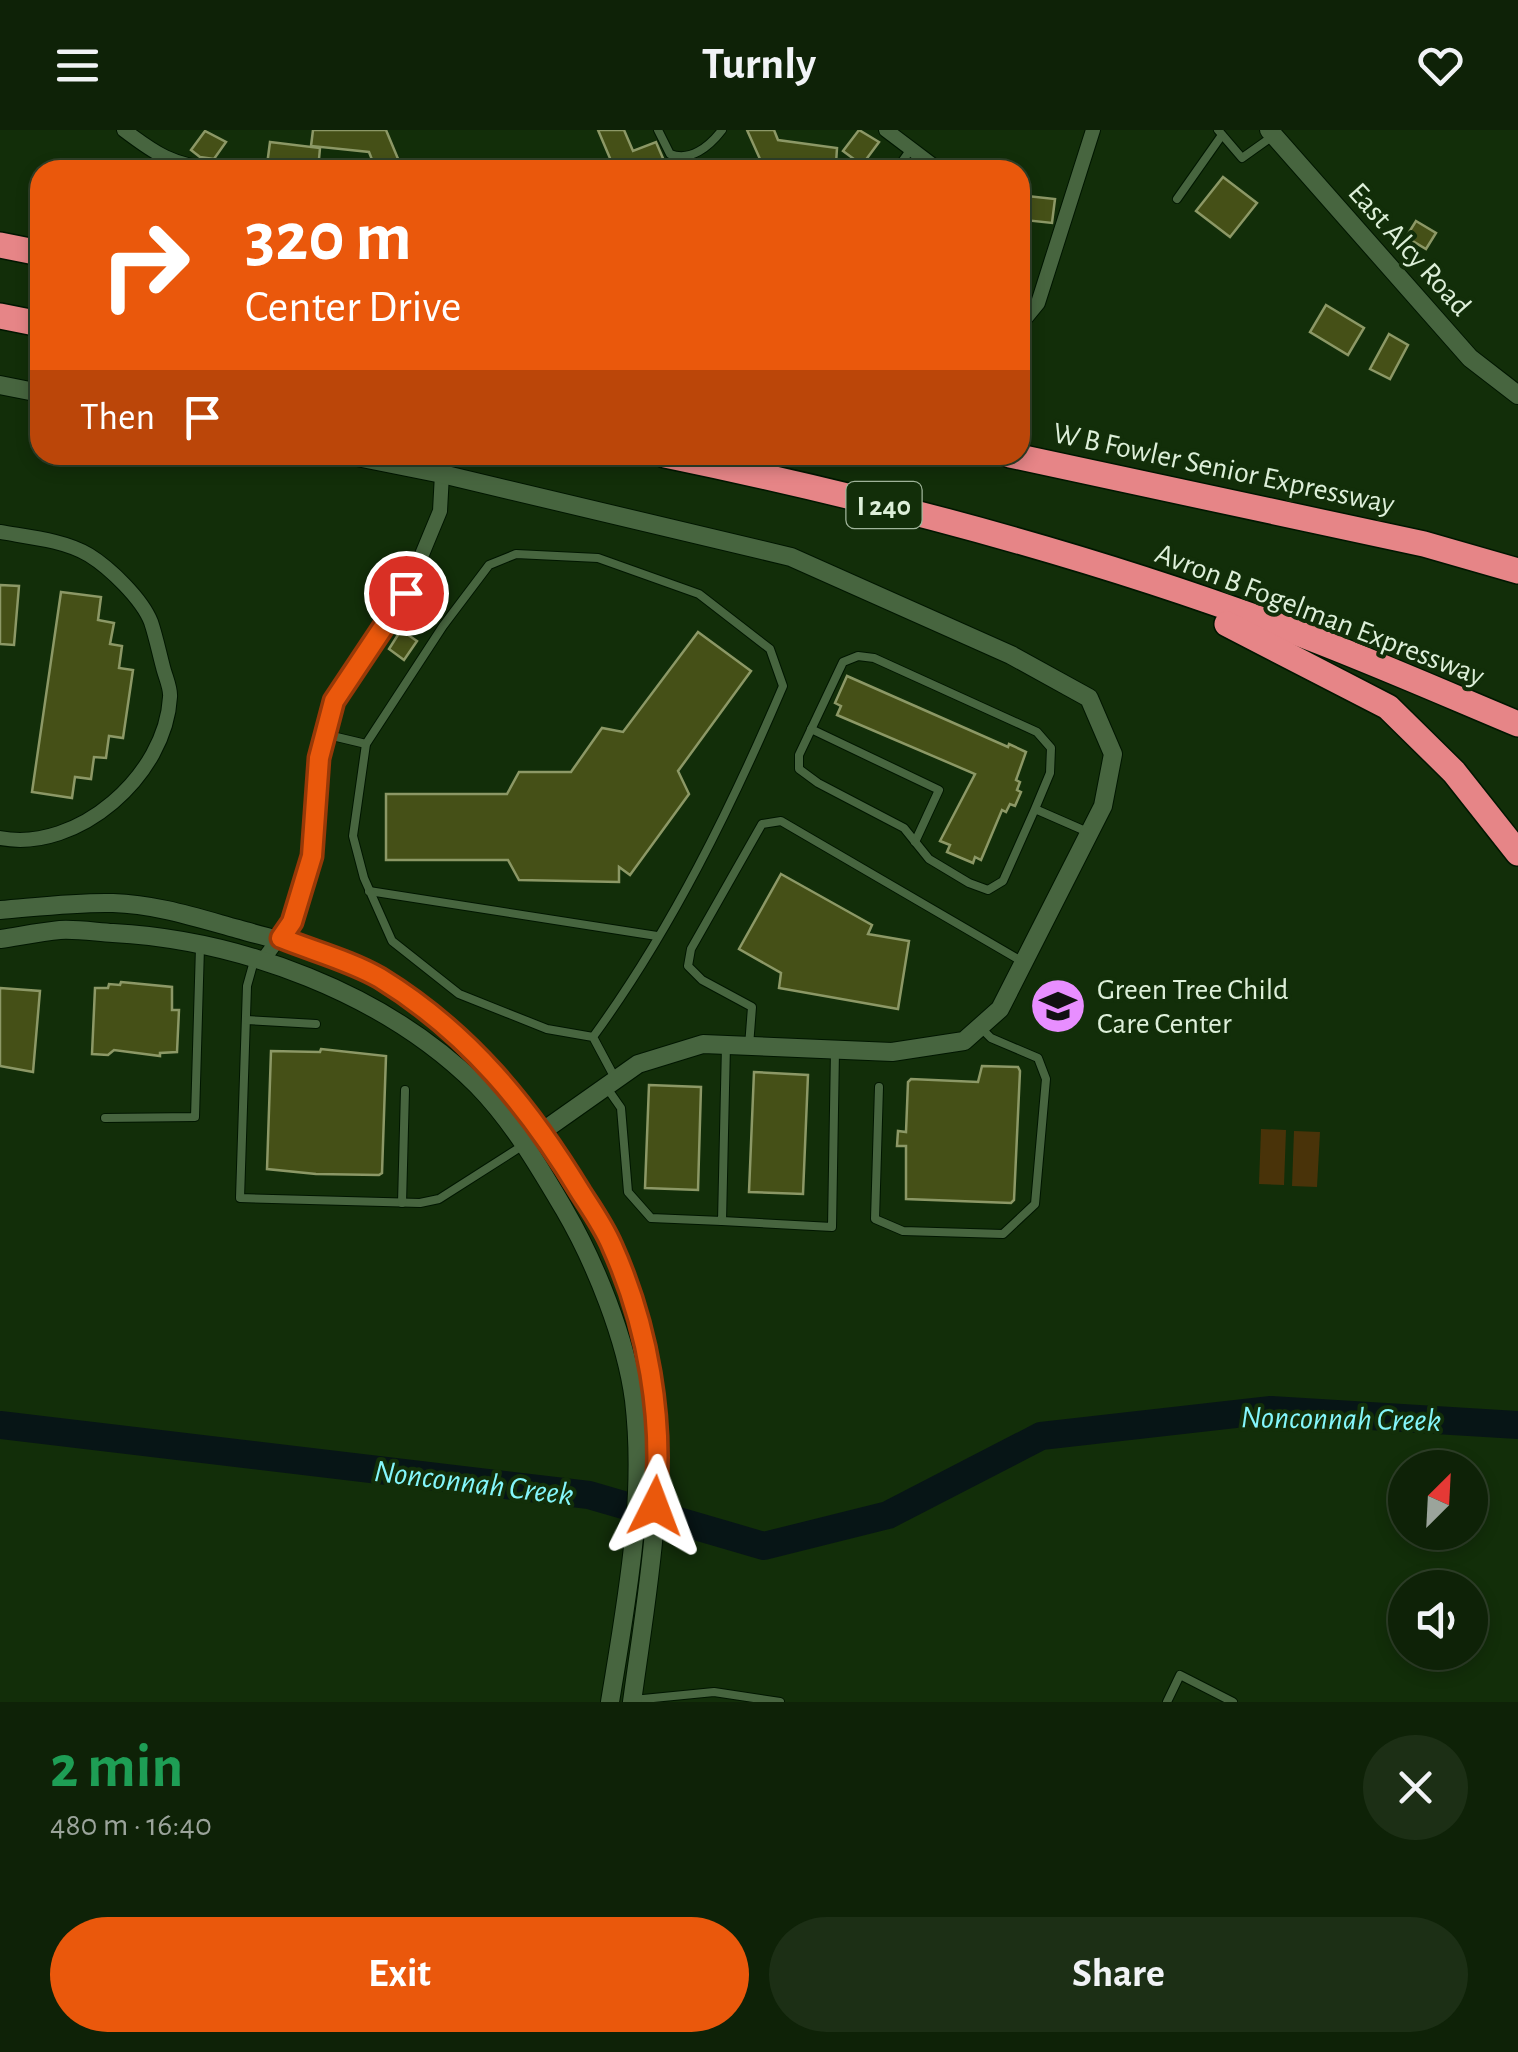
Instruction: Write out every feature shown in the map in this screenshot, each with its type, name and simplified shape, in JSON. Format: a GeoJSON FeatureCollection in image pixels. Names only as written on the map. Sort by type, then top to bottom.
{"type":"FeatureCollection","features":[{"type":"Feature","properties":{"kind":"highway"},"geometry":{"type":"LineString","coordinates":[[0,245],[30,251]]}},
{"type":"Feature","properties":{"kind":"highway"},"geometry":{"type":"LineString","coordinates":[[0,316],[30,322]]}},
{"type":"Feature","properties":{"kind":"highway","name":"W B Fowler Senior Expressway"},"geometry":{"type":"LineString","coordinates":[[1030,459],[1424,544]]}},
{"type":"Feature","properties":{"kind":"highway","name":"I 240"},"geometry":{"type":"LineString","coordinates":[[713,465],[832,490],[1099,566]]}},
{"type":"Feature","properties":{"kind":"highway"},"geometry":{"type":"LineString","coordinates":[[1424,544],[1518,558]]}},
{"type":"Feature","properties":{"kind":"highway"},"geometry":{"type":"LineString","coordinates":[[1424,544],[1518,571]]}},
{"type":"Feature","properties":{"kind":"highway"},"geometry":{"type":"LineString","coordinates":[[1099,566],[1264,640],[1388,707],[1454,772],[1518,853]]}},
{"type":"Feature","properties":{"kind":"highway","name":"Avron B Fogelman Expressway"},"geometry":{"type":"LineString","coordinates":[[1099,566],[1279,626],[1518,724]]}},
{"type":"Feature","properties":{"kind":"street"},"geometry":{"type":"LineString","coordinates":[[124,130],[169,160]]}},
{"type":"Feature","properties":{"kind":"street"},"geometry":{"type":"LineString","coordinates":[[886,130],[926,160]]}},
{"type":"Feature","properties":{"kind":"street"},"geometry":{"type":"LineString","coordinates":[[1030,313],[1038,303],[1093,130]]}},
{"type":"Feature","properties":{"kind":"street","name":"East Alcy Road"},"geometry":{"type":"LineString","coordinates":[[1271,133],[1470,358],[1518,396]]}},
{"type":"Feature","properties":{"kind":"street"},"geometry":{"type":"LineString","coordinates":[[0,385],[30,391]]}},
{"type":"Feature","properties":{"kind":"street"},"geometry":{"type":"LineString","coordinates":[[397,465],[791,557],[1012,656],[1088,698],[1113,754],[1103,806],[1000,1008],[964,1042],[892,1052],[703,1044],[638,1064],[526,1144]]}},
{"type":"Feature","properties":{"kind":"street"},"geometry":{"type":"LineString","coordinates":[[259,959],[292,922],[312,856],[319,758],[334,701],[406,593],[440,511],[442,474]]}},
{"type":"Feature","properties":{"kind":"street"},"geometry":{"type":"LineString","coordinates":[[0,532],[85,552],[114,572],[150,618],[170,695],[158,741],[141,777],[92,818],[60,834],[24,842],[0,838]]}},
{"type":"Feature","properties":{"kind":"street"},"geometry":{"type":"LineString","coordinates":[[0,910],[114,902],[194,916],[281,938],[379,977],[470,1046],[544,1132],[612,1244],[642,1328],[653,1397],[659,1469],[633,1701]]}},
{"type":"Feature","properties":{"kind":"street"},"geometry":{"type":"LineString","coordinates":[[0,939],[62,930],[131,934],[200,942],[259,959],[356,1000],[416,1036],[476,1084],[526,1144],[580,1237],[608,1299],[634,1398],[638,1490],[610,1702]]}},
{"type":"Feature","properties":{"kind":"lane"},"geometry":{"type":"LineString","coordinates":[[658,130],[670,154],[682,158],[689,157],[722,130]]}},
{"type":"Feature","properties":{"kind":"lane"},"geometry":{"type":"LineString","coordinates":[[1177,199],[1220,133],[1242,158],[1271,133]]}},
{"type":"Feature","properties":{"kind":"lane"},"geometry":{"type":"LineString","coordinates":[[903,160],[911,149]]}},
{"type":"Feature","properties":{"kind":"lane"},"geometry":{"type":"LineString","coordinates":[[516,554],[598,558],[700,594],[770,648],[783,686],[737,795],[657,936],[593,1037],[547,1029],[458,994],[392,941],[369,890],[353,836],[366,744],[443,626],[489,565],[516,554]]}},
{"type":"Feature","properties":{"kind":"lane"},"geometry":{"type":"LineString","coordinates":[[858,656],[874,658],[1037,732],[1051,748],[1050,773],[1035,808],[1002,881],[988,890],[929,859],[904,828],[818,783],[800,769],[799,755],[843,662],[858,656]]}},
{"type":"Feature","properties":{"kind":"lane"},"geometry":{"type":"LineString","coordinates":[[812,729],[939,790],[915,842]]}},
{"type":"Feature","properties":{"kind":"lane"},"geometry":{"type":"LineString","coordinates":[[324,734],[366,744]]}},
{"type":"Feature","properties":{"kind":"lane"},"geometry":{"type":"LineString","coordinates":[[1035,808],[1090,833]]}},
{"type":"Feature","properties":{"kind":"lane"},"geometry":{"type":"LineString","coordinates":[[749,1046],[752,1007],[702,980],[688,966],[691,948],[762,824],[781,821],[1023,962]]}},
{"type":"Feature","properties":{"kind":"lane"},"geometry":{"type":"LineString","coordinates":[[369,890],[657,936]]}},
{"type":"Feature","properties":{"kind":"lane"},"geometry":{"type":"LineString","coordinates":[[105,1118],[194,1117],[200,942]]}},
{"type":"Feature","properties":{"kind":"lane"},"geometry":{"type":"LineString","coordinates":[[259,959],[247,986],[240,1198],[402,1203],[440,1200],[526,1144]]}},
{"type":"Feature","properties":{"kind":"lane"},"geometry":{"type":"LineString","coordinates":[[246,1020],[316,1024]]}},
{"type":"Feature","properties":{"kind":"lane"},"geometry":{"type":"LineString","coordinates":[[879,1088],[876,1218],[903,1231],[1004,1234],[1035,1204],[1046,1078],[1038,1058],[992,1038],[980,1026]]}},
{"type":"Feature","properties":{"kind":"lane"},"geometry":{"type":"LineString","coordinates":[[593,1037],[620,1108],[628,1192],[651,1218],[832,1227],[835,1050]]}},
{"type":"Feature","properties":{"kind":"lane"},"geometry":{"type":"LineString","coordinates":[[722,1221],[726,1045]]}},
{"type":"Feature","properties":{"kind":"lane"},"geometry":{"type":"LineString","coordinates":[[402,1203],[406,1090]]}},
{"type":"Feature","properties":{"kind":"lane"},"geometry":{"type":"LineString","coordinates":[[1167,1702],[1180,1675],[1222,1700],[1233,1702]]}},
{"type":"Feature","properties":{"kind":"lane"},"geometry":{"type":"LineString","coordinates":[[633,1701],[714,1692],[780,1702]]}},
{"type":"Feature","properties":{"kind":"shaded area"},"geometry":{"type":"Polygon","coordinates":[[[1261,1129],[1286,1130],[1284,1185],[1259,1184],[1261,1129]]]}},
{"type":"Feature","properties":{"kind":"shaded area"},"geometry":{"type":"Polygon","coordinates":[[[1294,1131],[1320,1132],[1317,1187],[1292,1186],[1294,1131]]]}},
{"type":"Feature","properties":{"kind":"building"},"geometry":{"type":"Polygon","coordinates":[[[313,130],[386,130],[398,160],[372,160],[369,152],[311,146],[313,130]]]}},
{"type":"Feature","properties":{"kind":"building"},"geometry":{"type":"Polygon","coordinates":[[[598,130],[624,130],[633,151],[656,142],[664,160],[611,160],[598,130]]]}},
{"type":"Feature","properties":{"kind":"building"},"geometry":{"type":"Polygon","coordinates":[[[747,130],[774,130],[778,140],[837,148],[836,160],[760,159],[747,130]]]}},
{"type":"Feature","properties":{"kind":"building"},"geometry":{"type":"Polygon","coordinates":[[[859,130],[879,142],[866,160],[855,160],[843,151],[859,130]]]}},
{"type":"Feature","properties":{"kind":"building"},"geometry":{"type":"Polygon","coordinates":[[[205,131],[226,142],[214,159],[200,157],[191,150],[205,131]]]}},
{"type":"Feature","properties":{"kind":"building"},"geometry":{"type":"Polygon","coordinates":[[[270,142],[320,148],[319,160],[268,160],[270,142]]]}},
{"type":"Feature","properties":{"kind":"building"},"geometry":{"type":"Polygon","coordinates":[[[1223,177],[1257,203],[1230,237],[1196,211],[1223,177]]]}},
{"type":"Feature","properties":{"kind":"building"},"geometry":{"type":"Polygon","coordinates":[[[1030,196],[1055,199],[1052,223],[1030,221],[1030,196]]]}},
{"type":"Feature","properties":{"kind":"building"},"geometry":{"type":"Polygon","coordinates":[[[1416,221],[1436,233],[1426,249],[1406,237],[1416,221]]]}},
{"type":"Feature","properties":{"kind":"building"},"geometry":{"type":"Polygon","coordinates":[[[1326,305],[1364,328],[1348,355],[1310,332],[1326,305]]]}},
{"type":"Feature","properties":{"kind":"building"},"geometry":{"type":"Polygon","coordinates":[[[1389,334],[1408,345],[1390,379],[1370,369],[1389,334]]]}},
{"type":"Feature","properties":{"kind":"building"},"geometry":{"type":"Polygon","coordinates":[[[0,585],[19,586],[14,645],[0,644],[0,585]]]}},
{"type":"Feature","properties":{"kind":"building"},"geometry":{"type":"Polygon","coordinates":[[[61,592],[101,597],[98,620],[114,623],[110,644],[122,646],[119,668],[133,670],[123,738],[109,736],[106,758],[94,757],[91,779],[75,777],[72,798],[32,792],[61,592]]]}},
{"type":"Feature","properties":{"kind":"building"},"geometry":{"type":"Polygon","coordinates":[[[401,630],[417,641],[404,660],[389,649],[401,630]]]}},
{"type":"Feature","properties":{"kind":"building"},"geometry":{"type":"Polygon","coordinates":[[[698,632],[751,671],[678,771],[689,794],[630,875],[619,867],[619,882],[519,880],[508,860],[386,860],[386,794],[507,794],[519,772],[571,772],[602,728],[623,732],[698,632]]]}},
{"type":"Feature","properties":{"kind":"building"},"geometry":{"type":"Polygon","coordinates":[[[847,676],[1026,752],[1016,780],[1021,792],[1015,806],[1010,804],[1006,812],[1002,810],[981,860],[975,857],[973,863],[947,852],[950,845],[940,841],[975,774],[837,715],[841,706],[835,703],[847,676]]]}},
{"type":"Feature","properties":{"kind":"building"},"geometry":{"type":"Polygon","coordinates":[[[781,874],[872,925],[868,934],[909,941],[898,1009],[779,988],[781,973],[739,949],[781,874]]]}},
{"type":"Feature","properties":{"kind":"building"},"geometry":{"type":"Polygon","coordinates":[[[121,982],[172,987],[172,1010],[179,1010],[177,1052],[160,1056],[114,1050],[108,1055],[92,1054],[95,988],[121,982]]]}},
{"type":"Feature","properties":{"kind":"building"},"geometry":{"type":"Polygon","coordinates":[[[0,988],[40,991],[33,1072],[0,1066],[0,988]]]}},
{"type":"Feature","properties":{"kind":"building"},"geometry":{"type":"Polygon","coordinates":[[[321,1049],[386,1056],[379,1175],[267,1169],[271,1051],[321,1049]]]}},
{"type":"Feature","properties":{"kind":"building"},"geometry":{"type":"Polygon","coordinates":[[[982,1066],[1018,1067],[1020,1071],[1014,1200],[1011,1203],[906,1199],[906,1146],[897,1146],[898,1131],[906,1132],[908,1082],[978,1082],[982,1066]]]}},
{"type":"Feature","properties":{"kind":"building"},"geometry":{"type":"Polygon","coordinates":[[[754,1072],[808,1075],[803,1194],[749,1192],[754,1072]]]}},
{"type":"Feature","properties":{"kind":"building"},"geometry":{"type":"Polygon","coordinates":[[[649,1085],[701,1087],[698,1190],[645,1188],[649,1085]]]}},
{"type":"Feature","properties":{"kind":"waterway","name":"Nonconnah Creek"},"geometry":{"type":"LineString","coordinates":[[0,1425],[589,1495],[764,1546],[888,1515],[1041,1436],[1271,1410],[1518,1425]]}},
{"type":"Feature","properties":{"kind":"place","name":"Green Tree Child Care Center"},"geometry":{"type":"Point","coordinates":[1058,1006]}},
{"type":"Feature","properties":{"kind":"route"},"geometry":{"type":"LineString","coordinates":[[406,593],[334,701],[319,758],[312,856],[292,922],[281,938],[379,977],[470,1046],[544,1132],[612,1244],[642,1328],[659,1469],[655,1506]]}}]}
